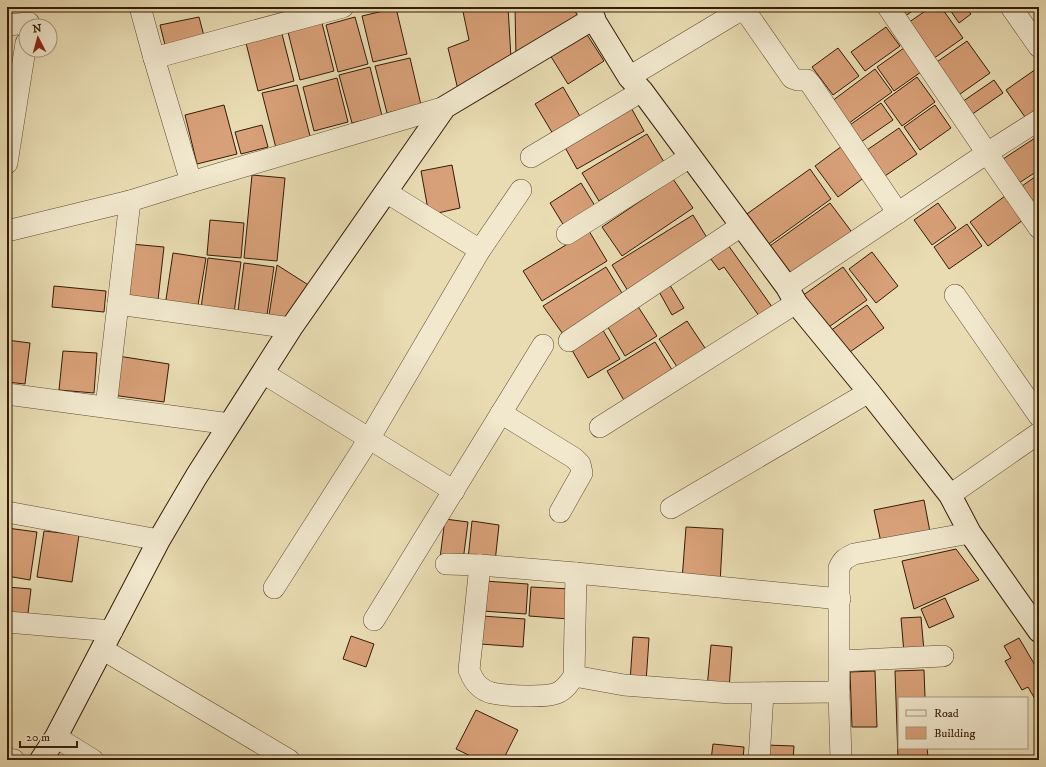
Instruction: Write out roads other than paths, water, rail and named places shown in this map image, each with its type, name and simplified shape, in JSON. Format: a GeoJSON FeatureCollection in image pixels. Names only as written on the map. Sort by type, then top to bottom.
{"type":"FeatureCollection","features":[{"type":"Feature","properties":{"kind":"street"},"geometry":{"type":"LineString","coordinates":[[140,7],[191,182]]}},
{"type":"Feature","properties":{"kind":"street"},"geometry":{"type":"LineString","coordinates":[[154,58],[285,15],[343,7]]}},
{"type":"Feature","properties":{"kind":"street"},"geometry":{"type":"LineString","coordinates":[[888,7],[986,153],[1039,228]]}},
{"type":"Feature","properties":{"kind":"street"},"geometry":{"type":"LineString","coordinates":[[1012,7],[1039,47]]}},
{"type":"Feature","properties":{"kind":"street"},"geometry":{"type":"LineString","coordinates":[[531,157],[746,8],[792,78],[807,80],[812,86],[898,213]]}},
{"type":"Feature","properties":{"kind":"street"},"geometry":{"type":"LineString","coordinates":[[7,231],[130,201],[445,107],[590,13],[636,84],[791,295],[950,495],[970,533],[1039,631]]}},
{"type":"Feature","properties":{"kind":"street"},"geometry":{"type":"LineString","coordinates":[[7,25],[18,22]]}},
{"type":"Feature","properties":{"kind":"street"},"geometry":{"type":"LineString","coordinates":[[7,163],[10,129],[23,58]]}},
{"type":"Feature","properties":{"kind":"street"},"geometry":{"type":"LineString","coordinates":[[41,760],[56,737],[159,540],[196,477],[291,328],[445,107]]}},
{"type":"Feature","properties":{"kind":"street"},"geometry":{"type":"LineString","coordinates":[[600,427],[791,295],[898,213],[986,153],[1039,120]]}},
{"type":"Feature","properties":{"kind":"street"},"geometry":{"type":"LineString","coordinates":[[567,234],[690,157]]}},
{"type":"Feature","properties":{"kind":"street"},"geometry":{"type":"LineString","coordinates":[[274,588],[369,439],[480,250],[521,190]]}},
{"type":"Feature","properties":{"kind":"street"},"geometry":{"type":"LineString","coordinates":[[386,192],[480,250]]}},
{"type":"Feature","properties":{"kind":"street"},"geometry":{"type":"LineString","coordinates":[[106,407],[130,201]]}},
{"type":"Feature","properties":{"kind":"street"},"geometry":{"type":"LineString","coordinates":[[569,341],[741,226]]}},
{"type":"Feature","properties":{"kind":"street"},"geometry":{"type":"LineString","coordinates":[[955,294],[1039,416]]}},
{"type":"Feature","properties":{"kind":"street"},"geometry":{"type":"LineString","coordinates":[[118,304],[291,328]]}},
{"type":"Feature","properties":{"kind":"street"},"geometry":{"type":"LineString","coordinates":[[374,620],[543,345]]}},
{"type":"Feature","properties":{"kind":"street"},"geometry":{"type":"LineString","coordinates":[[263,373],[454,491]]}},
{"type":"Feature","properties":{"kind":"street"},"geometry":{"type":"LineString","coordinates":[[670,508],[869,392]]}},
{"type":"Feature","properties":{"kind":"street"},"geometry":{"type":"LineString","coordinates":[[7,394],[230,424]]}},
{"type":"Feature","properties":{"kind":"street"},"geometry":{"type":"LineString","coordinates":[[501,413],[574,458],[580,464],[582,473],[560,512]]}},
{"type":"Feature","properties":{"kind":"street"},"geometry":{"type":"LineString","coordinates":[[950,495],[1039,433]]}},
{"type":"Feature","properties":{"kind":"street"},"geometry":{"type":"LineString","coordinates":[[7,512],[159,540]]}},
{"type":"Feature","properties":{"kind":"street"},"geometry":{"type":"LineString","coordinates":[[841,760],[839,692],[839,568],[845,558],[854,554],[970,533]]}},
{"type":"Feature","properties":{"kind":"street"},"geometry":{"type":"LineString","coordinates":[[446,564],[480,565],[576,573],[840,598]]}},
{"type":"Feature","properties":{"kind":"street"},"geometry":{"type":"LineString","coordinates":[[480,565],[468,670],[477,685],[491,693],[527,696],[547,696],[558,693],[568,685],[574,676],[576,573]]}},
{"type":"Feature","properties":{"kind":"street"},"geometry":{"type":"LineString","coordinates":[[7,622],[107,640],[290,760]]}},
{"type":"Feature","properties":{"kind":"street"},"geometry":{"type":"LineString","coordinates":[[840,661],[943,656]]}},
{"type":"Feature","properties":{"kind":"street"},"geometry":{"type":"LineString","coordinates":[[574,676],[624,685],[731,693],[839,692]]}},
{"type":"Feature","properties":{"kind":"street"},"geometry":{"type":"LineString","coordinates":[[759,760],[763,693]]}},
{"type":"Feature","properties":{"kind":"street"},"geometry":{"type":"LineString","coordinates":[[56,737],[93,760]]}},
{"type":"Feature","properties":{"kind":"street"},"geometry":{"type":"LineString","coordinates":[[7,759],[14,760]]}}]}
